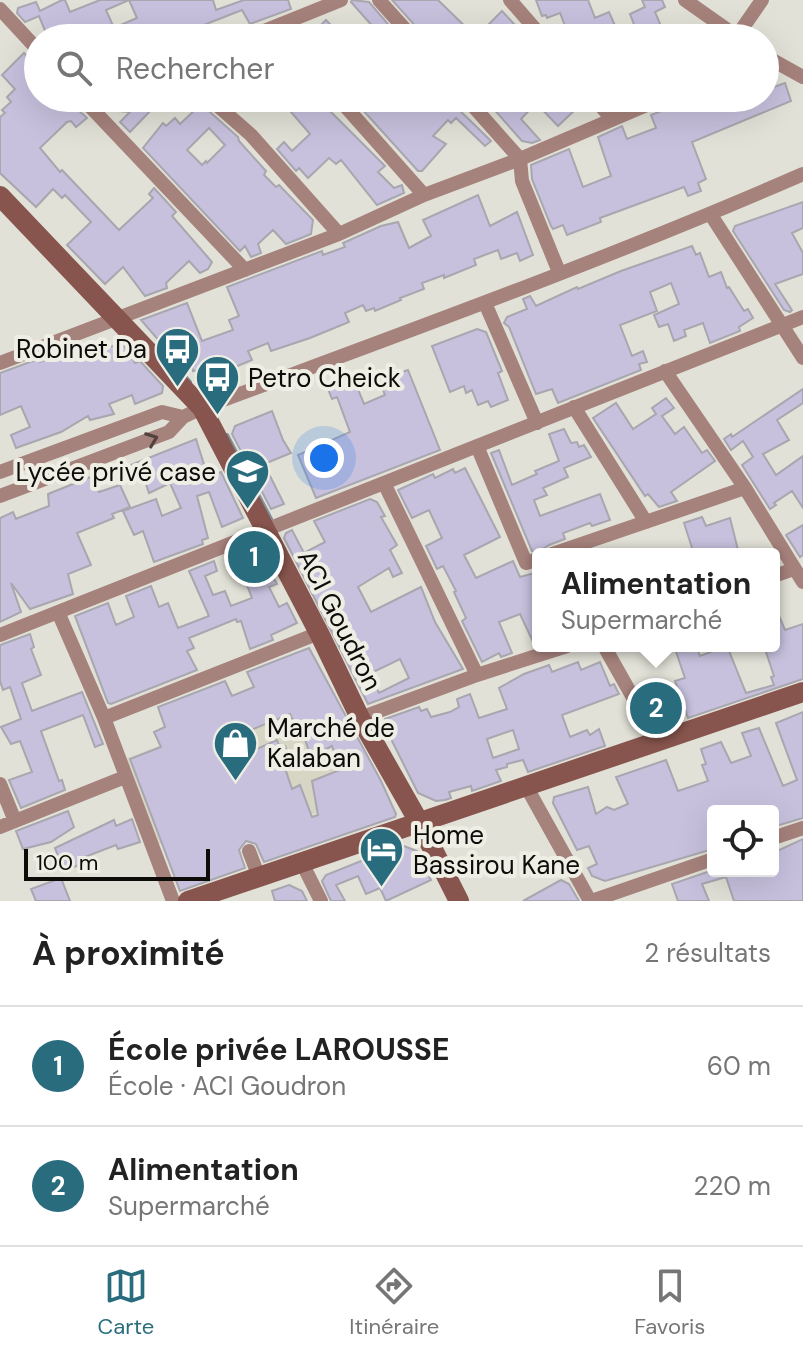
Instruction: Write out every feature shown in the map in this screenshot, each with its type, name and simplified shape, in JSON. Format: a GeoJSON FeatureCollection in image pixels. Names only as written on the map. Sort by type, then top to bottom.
{"type":"FeatureCollection","features":[{"type":"Feature","properties":{"kind":"street"},"geometry":{"type":"LineString","coordinates":[[9,0],[0,6],[24,34]]}},
{"type":"Feature","properties":{"kind":"street"},"geometry":{"type":"LineString","coordinates":[[296,24],[341,0]]}},
{"type":"Feature","properties":{"kind":"street"},"geometry":{"type":"LineString","coordinates":[[379,0],[400,24]]}},
{"type":"Feature","properties":{"kind":"street"},"geometry":{"type":"LineString","coordinates":[[510,0],[531,24]]}},
{"type":"Feature","properties":{"kind":"street"},"geometry":{"type":"LineString","coordinates":[[685,0],[719,24]]}},
{"type":"Feature","properties":{"kind":"street"},"geometry":{"type":"LineString","coordinates":[[746,24],[762,0]]}},
{"type":"Feature","properties":{"kind":"street"},"geometry":{"type":"LineString","coordinates":[[779,64],[803,77]]}},
{"type":"Feature","properties":{"kind":"street"},"geometry":{"type":"LineString","coordinates":[[95,112],[245,270]]}},
{"type":"Feature","properties":{"kind":"street"},"geometry":{"type":"LineString","coordinates":[[225,112],[251,135],[339,234]]}},
{"type":"Feature","properties":{"kind":"street"},"geometry":{"type":"LineString","coordinates":[[350,112],[424,195]]}},
{"type":"Feature","properties":{"kind":"street"},"geometry":{"type":"LineString","coordinates":[[478,112],[520,159],[522,181],[559,272]]}},
{"type":"Feature","properties":{"kind":"street"},"geometry":{"type":"LineString","coordinates":[[606,112],[611,118]]}},
{"type":"Feature","properties":{"kind":"street"},"geometry":{"type":"LineString","coordinates":[[1,361],[339,234],[424,195],[520,159],[627,112]]}},
{"type":"Feature","properties":{"kind":"street"},"geometry":{"type":"LineString","coordinates":[[0,496],[169,432],[183,417],[202,408],[485,303],[711,215],[803,174]]}},
{"type":"Feature","properties":{"kind":"street","name":"ACI Goudron"},"geometry":{"type":"LineString","coordinates":[[0,196],[202,408],[360,718],[419,822],[459,901]]}},
{"type":"Feature","properties":{"kind":"street"},"geometry":{"type":"LineString","coordinates":[[711,215],[803,358]]}},
{"type":"Feature","properties":{"kind":"street"},"geometry":{"type":"LineString","coordinates":[[485,303],[537,423]]}},
{"type":"Feature","properties":{"kind":"street"},"geometry":{"type":"LineString","coordinates":[[0,635],[803,317]]}},
{"type":"Feature","properties":{"kind":"street"},"geometry":{"type":"LineString","coordinates":[[665,371],[745,488],[798,576]]}},
{"type":"Feature","properties":{"kind":"street"},"geometry":{"type":"LineString","coordinates":[[574,407],[646,522]]}},
{"type":"Feature","properties":{"kind":"street"},"geometry":{"type":"LineString","coordinates":[[0,472],[162,412],[183,417]]}},
{"type":"Feature","properties":{"kind":"street"},"geometry":{"type":"LineString","coordinates":[[477,446],[526,563],[532,561]]}},
{"type":"Feature","properties":{"kind":"street"},"geometry":{"type":"LineString","coordinates":[[384,483],[477,675]]}},
{"type":"Feature","properties":{"kind":"street"},"geometry":{"type":"LineString","coordinates":[[570,548],[745,488]]}},
{"type":"Feature","properties":{"kind":"street"},"geometry":{"type":"LineString","coordinates":[[58,612],[104,718],[173,901]]}},
{"type":"Feature","properties":{"kind":"street"},"geometry":{"type":"LineString","coordinates":[[104,718],[319,633]]}},
{"type":"Feature","properties":{"kind":"street"},"geometry":{"type":"LineString","coordinates":[[360,718],[548,652]]}},
{"type":"Feature","properties":{"kind":"street"},"geometry":{"type":"LineString","coordinates":[[607,652],[657,740]]}},
{"type":"Feature","properties":{"kind":"street"},"geometry":{"type":"LineString","coordinates":[[188,901],[803,692]]}},
{"type":"Feature","properties":{"kind":"street"},"geometry":{"type":"LineString","coordinates":[[0,827],[125,777]]}},
{"type":"Feature","properties":{"kind":"street"},"geometry":{"type":"LineString","coordinates":[[0,784],[15,821]]}},
{"type":"Feature","properties":{"kind":"street"},"geometry":{"type":"LineString","coordinates":[[526,786],[590,901],[707,861]]}},
{"type":"Feature","properties":{"kind":"street"},"geometry":{"type":"LineString","coordinates":[[779,836],[803,828]]}},
{"type":"Feature","properties":{"kind":"street"},"geometry":{"type":"LineString","coordinates":[[249,851],[259,877]]}},
{"type":"Feature","properties":{"kind":"street"},"geometry":{"type":"LineString","coordinates":[[302,863],[321,901]]}},
{"type":"Feature","properties":{"kind":"shaded area","name":"Marché de Kalaban"},"geometry":{"type":"Polygon","coordinates":[[[299,691],[328,753],[347,805],[215,841],[158,844],[125,759],[299,691]]]}},
{"type":"Feature","properties":{"kind":"building"},"geometry":{"type":"Polygon","coordinates":[[[65,0],[70,12],[100,0],[129,0],[106,10],[112,24],[42,24],[39,16],[25,22],[17,13],[18,8],[36,2],[40,11],[65,0]]]}},
{"type":"Feature","properties":{"kind":"building"},"geometry":{"type":"Polygon","coordinates":[[[129,0],[213,0],[216,10],[244,0],[288,0],[291,9],[250,24],[242,10],[206,24],[123,24],[137,18],[129,0]]]}},
{"type":"Feature","properties":{"kind":"building"},"geometry":{"type":"Polygon","coordinates":[[[392,0],[438,0],[463,24],[414,24],[392,0]]]}},
{"type":"Feature","properties":{"kind":"building"},"geometry":{"type":"Polygon","coordinates":[[[536,0],[588,0],[595,18],[609,12],[614,24],[564,24],[560,13],[547,18],[546,15],[542,16],[536,0]]]}},
{"type":"Feature","properties":{"kind":"building"},"geometry":{"type":"Polygon","coordinates":[[[642,0],[662,0],[665,7],[655,12],[660,24],[634,24],[630,14],[645,7],[642,0]]]}},
{"type":"Feature","properties":{"kind":"building"},"geometry":{"type":"Polygon","coordinates":[[[351,2],[369,2],[388,24],[371,24],[351,2]]]}},
{"type":"Feature","properties":{"kind":"building"},"geometry":{"type":"Polygon","coordinates":[[[502,11],[514,24],[489,24],[502,11]]]}},
{"type":"Feature","properties":{"kind":"building"},"geometry":{"type":"Polygon","coordinates":[[[24,53],[24,112],[80,112],[87,118],[76,127],[71,121],[67,122],[40,148],[119,230],[153,198],[149,194],[154,188],[176,212],[172,216],[212,262],[208,269],[200,273],[189,261],[166,283],[167,288],[145,296],[123,267],[105,284],[67,245],[91,222],[65,195],[62,198],[53,189],[36,207],[0,173],[0,117],[5,113],[2,110],[11,102],[7,97],[15,89],[2,75],[24,53]]]}},
{"type":"Feature","properties":{"kind":"building"},"geometry":{"type":"Polygon","coordinates":[[[785,83],[791,101],[779,106],[779,85],[785,83]]]}},
{"type":"Feature","properties":{"kind":"building"},"geometry":{"type":"Polygon","coordinates":[[[130,112],[149,112],[130,132],[120,122],[130,112]]]}},
{"type":"Feature","properties":{"kind":"building"},"geometry":{"type":"Polygon","coordinates":[[[193,112],[210,112],[238,137],[266,171],[264,175],[276,187],[279,185],[313,220],[311,234],[286,244],[273,230],[258,244],[261,253],[251,257],[245,246],[240,251],[143,148],[163,123],[166,126],[175,118],[180,124],[193,112]],[[209,128],[187,150],[202,165],[225,145],[209,128]]]}},
{"type":"Feature","properties":{"kind":"building"},"geometry":{"type":"Polygon","coordinates":[[[291,112],[331,112],[385,166],[378,172],[394,188],[402,185],[404,193],[377,205],[341,160],[336,164],[329,158],[308,178],[299,168],[296,171],[277,149],[284,142],[292,151],[310,134],[291,112]]]}},
{"type":"Feature","properties":{"kind":"building"},"geometry":{"type":"Polygon","coordinates":[[[365,112],[461,112],[491,141],[485,146],[456,118],[451,123],[448,120],[433,136],[446,144],[422,171],[418,171],[365,112]]]}},
{"type":"Feature","properties":{"kind":"building"},"geometry":{"type":"Polygon","coordinates":[[[496,112],[528,112],[521,119],[540,140],[532,143],[522,141],[496,112]]]}},
{"type":"Feature","properties":{"kind":"building"},"geometry":{"type":"Polygon","coordinates":[[[545,112],[573,112],[558,126],[545,112]]]}},
{"type":"Feature","properties":{"kind":"building"},"geometry":{"type":"Polygon","coordinates":[[[659,112],[764,112],[692,142],[706,179],[698,183],[701,191],[688,196],[684,187],[600,218],[601,222],[567,235],[563,225],[553,229],[532,179],[531,165],[569,149],[583,187],[611,176],[598,137],[622,126],[627,139],[656,128],[651,115],[659,112]]]}},
{"type":"Feature","properties":{"kind":"building"},"geometry":{"type":"Polygon","coordinates":[[[478,195],[490,226],[517,212],[533,255],[520,261],[517,253],[501,259],[498,250],[474,259],[476,265],[422,283],[424,289],[375,311],[374,308],[366,311],[363,305],[345,313],[349,322],[310,338],[271,351],[268,343],[248,351],[252,360],[204,380],[199,370],[193,371],[190,367],[182,346],[177,348],[173,337],[161,343],[141,320],[187,303],[202,341],[233,330],[229,320],[239,316],[227,287],[322,251],[323,255],[345,247],[343,243],[398,222],[409,248],[431,236],[423,220],[478,195]]]}},
{"type":"Feature","properties":{"kind":"building"},"geometry":{"type":"Polygon","coordinates":[[[803,202],[803,228],[792,233],[803,253],[803,274],[775,284],[792,310],[790,312],[784,310],[733,231],[735,226],[803,202]]]}},
{"type":"Feature","properties":{"kind":"building"},"geometry":{"type":"Polygon","coordinates":[[[692,246],[696,255],[700,253],[709,277],[721,272],[727,288],[744,311],[748,309],[753,318],[739,327],[740,331],[710,343],[703,323],[684,330],[686,336],[674,341],[668,324],[659,327],[654,315],[679,304],[671,283],[650,292],[657,311],[620,325],[632,356],[643,351],[647,362],[639,364],[641,370],[558,403],[552,389],[536,394],[509,327],[504,323],[507,317],[527,309],[523,299],[530,296],[536,306],[577,287],[692,246]]]}},
{"type":"Feature","properties":{"kind":"building"},"geometry":{"type":"Polygon","coordinates":[[[477,329],[486,332],[502,371],[498,373],[508,400],[491,407],[488,401],[478,405],[472,390],[466,393],[464,386],[450,392],[432,346],[477,329]]]}},
{"type":"Feature","properties":{"kind":"building"},"geometry":{"type":"Polygon","coordinates":[[[121,341],[135,363],[140,361],[163,386],[162,393],[135,404],[132,395],[109,404],[114,414],[90,420],[88,416],[61,432],[16,448],[11,435],[30,427],[21,406],[0,415],[0,373],[38,359],[40,362],[82,343],[89,360],[121,341]]]}},
{"type":"Feature","properties":{"kind":"building"},"geometry":{"type":"Polygon","coordinates":[[[408,370],[440,450],[316,498],[298,455],[350,432],[337,397],[332,399],[328,389],[353,377],[364,404],[385,395],[379,380],[408,370]]]}},
{"type":"Feature","properties":{"kind":"building"},"geometry":{"type":"Polygon","coordinates":[[[803,389],[803,403],[777,420],[789,440],[763,454],[776,475],[803,456],[803,508],[792,491],[770,509],[742,465],[753,457],[743,441],[731,450],[724,439],[731,434],[732,437],[803,389]]]}},
{"type":"Feature","properties":{"kind":"building"},"geometry":{"type":"Polygon","coordinates":[[[666,398],[674,408],[662,416],[675,434],[684,427],[702,453],[707,450],[715,461],[671,492],[677,501],[659,507],[648,494],[645,496],[593,418],[616,403],[633,429],[656,414],[652,408],[666,398]]]}},
{"type":"Feature","properties":{"kind":"building"},"geometry":{"type":"Polygon","coordinates":[[[272,411],[291,453],[264,464],[284,504],[271,509],[232,434],[235,426],[272,411]]]}},
{"type":"Feature","properties":{"kind":"building"},"geometry":{"type":"Polygon","coordinates":[[[564,429],[571,443],[577,442],[579,447],[584,445],[591,457],[564,468],[568,477],[543,488],[547,495],[534,500],[540,516],[600,494],[610,520],[592,526],[590,523],[563,533],[565,539],[544,548],[532,548],[532,551],[491,453],[499,450],[512,485],[559,461],[549,434],[564,429]]]}},
{"type":"Feature","properties":{"kind":"building"},"geometry":{"type":"Polygon","coordinates":[[[196,439],[208,477],[221,472],[243,518],[222,527],[209,492],[197,496],[208,538],[202,540],[203,544],[154,562],[143,531],[134,535],[123,511],[156,499],[162,516],[181,508],[170,483],[149,493],[142,472],[118,482],[113,472],[196,439]]]}},
{"type":"Feature","properties":{"kind":"building"},"geometry":{"type":"Polygon","coordinates":[[[465,468],[500,537],[464,555],[476,578],[513,561],[520,577],[532,574],[532,640],[520,614],[499,622],[512,653],[501,657],[499,653],[482,662],[462,621],[466,618],[456,591],[443,566],[437,569],[426,546],[442,538],[429,510],[412,518],[398,490],[433,474],[435,478],[453,469],[455,473],[465,468]]]}},
{"type":"Feature","properties":{"kind":"building"},"geometry":{"type":"Polygon","coordinates":[[[93,476],[99,492],[120,485],[130,507],[112,514],[114,518],[77,533],[91,565],[68,574],[73,594],[30,609],[11,583],[21,612],[0,622],[0,518],[13,512],[16,519],[49,506],[48,494],[93,476]]]}},
{"type":"Feature","properties":{"kind":"building"},"geometry":{"type":"Polygon","coordinates":[[[370,499],[377,502],[385,516],[381,517],[397,545],[390,550],[402,573],[393,577],[389,568],[358,587],[371,612],[421,587],[435,622],[463,669],[368,704],[284,538],[292,530],[304,553],[325,542],[314,521],[370,499]],[[400,659],[369,674],[379,693],[409,678],[400,659]]]}},
{"type":"Feature","properties":{"kind":"building"},"geometry":{"type":"Polygon","coordinates":[[[702,517],[706,526],[730,518],[738,548],[692,548],[684,523],[702,517]]]}},
{"type":"Feature","properties":{"kind":"building"},"geometry":{"type":"Polygon","coordinates":[[[803,525],[803,555],[800,557],[786,535],[803,525]]]}},
{"type":"Feature","properties":{"kind":"building"},"geometry":{"type":"Polygon","coordinates":[[[252,546],[277,584],[269,587],[279,607],[287,603],[297,623],[271,635],[273,640],[250,649],[241,621],[237,622],[236,619],[189,638],[194,648],[187,651],[197,670],[108,703],[75,616],[108,603],[116,625],[134,617],[126,596],[151,586],[159,607],[168,603],[178,628],[209,616],[189,571],[214,561],[217,571],[205,576],[213,595],[225,591],[231,606],[252,598],[234,553],[252,546]]]}},
{"type":"Feature","properties":{"kind":"building"},"geometry":{"type":"Polygon","coordinates":[[[780,618],[785,630],[803,624],[803,679],[688,718],[675,681],[685,678],[676,652],[698,652],[700,656],[711,652],[729,652],[746,693],[774,685],[771,677],[774,676],[766,652],[780,652],[780,618]]]}},
{"type":"Feature","properties":{"kind":"building"},"geometry":{"type":"Polygon","coordinates":[[[30,634],[34,647],[31,649],[41,675],[22,683],[32,711],[82,692],[103,744],[95,747],[83,715],[41,731],[65,790],[21,808],[9,780],[32,772],[20,741],[11,744],[1,727],[21,719],[10,687],[3,690],[0,681],[0,645],[30,634]]]}},
{"type":"Feature","properties":{"kind":"building"},"geometry":{"type":"Polygon","coordinates":[[[309,648],[396,814],[395,817],[264,862],[256,844],[246,841],[239,850],[245,868],[180,891],[130,759],[161,747],[154,732],[165,727],[158,707],[225,681],[232,696],[254,687],[247,672],[309,648]],[[290,714],[251,730],[257,749],[277,740],[280,748],[285,746],[289,756],[282,759],[292,789],[300,785],[312,817],[318,815],[312,781],[340,770],[332,746],[311,757],[299,722],[295,724],[290,714]]]}},
{"type":"Feature","properties":{"kind":"building"},"geometry":{"type":"Polygon","coordinates":[[[578,662],[581,670],[600,662],[610,686],[614,684],[619,694],[562,715],[570,737],[587,730],[590,735],[599,729],[605,746],[528,772],[523,760],[507,764],[507,767],[496,770],[501,781],[472,791],[471,786],[449,792],[451,798],[445,800],[436,801],[418,793],[385,727],[385,719],[419,707],[421,711],[427,709],[431,717],[450,712],[459,707],[457,699],[470,694],[479,718],[507,709],[499,688],[549,665],[552,672],[578,662]],[[513,730],[487,739],[493,758],[519,749],[513,730]]]}},
{"type":"Feature","properties":{"kind":"building"},"geometry":{"type":"Polygon","coordinates":[[[663,692],[682,720],[665,725],[647,701],[663,692]]]}},
{"type":"Feature","properties":{"kind":"building"},"geometry":{"type":"Polygon","coordinates":[[[803,712],[803,818],[779,825],[779,805],[707,805],[707,851],[605,881],[592,876],[588,868],[597,864],[589,846],[577,850],[553,803],[554,797],[588,787],[596,814],[607,807],[614,810],[628,804],[616,777],[666,760],[678,791],[708,781],[702,765],[706,764],[701,749],[721,742],[731,763],[751,756],[742,733],[759,728],[783,786],[797,780],[776,723],[803,712]]]}},
{"type":"Feature","properties":{"kind":"building"},"geometry":{"type":"Polygon","coordinates":[[[68,811],[74,827],[51,842],[23,849],[16,831],[68,811]]]}},
{"type":"Feature","properties":{"kind":"building"},"geometry":{"type":"Polygon","coordinates":[[[132,819],[140,842],[118,849],[116,845],[82,858],[84,863],[64,871],[55,848],[114,820],[116,826],[132,819]]]}},
{"type":"Feature","properties":{"kind":"building"},"geometry":{"type":"Polygon","coordinates":[[[803,839],[803,901],[734,901],[726,877],[779,877],[779,850],[803,839]]]}},
{"type":"Feature","properties":{"kind":"building"},"geometry":{"type":"Polygon","coordinates":[[[401,845],[417,851],[431,880],[386,901],[380,888],[366,894],[358,876],[336,885],[345,901],[331,901],[322,881],[326,875],[401,845]]]}},
{"type":"Feature","properties":{"kind":"building"},"geometry":{"type":"Polygon","coordinates":[[[707,872],[707,877],[726,877],[702,884],[709,901],[678,901],[672,884],[707,872]]]}},
{"type":"Feature","properties":{"kind":"building"},"geometry":{"type":"Polygon","coordinates":[[[61,878],[70,901],[36,901],[31,889],[61,878]]]}},
{"type":"Feature","properties":{"kind":"building"},"geometry":{"type":"Polygon","coordinates":[[[561,880],[569,884],[579,901],[523,901],[561,880]]]}},
{"type":"Feature","properties":{"kind":"building"},"geometry":{"type":"Polygon","coordinates":[[[289,885],[302,891],[307,901],[275,901],[272,891],[289,885]]]}},
{"type":"Feature","properties":{"kind":"waterway"},"geometry":{"type":"LineString","coordinates":[[161,348],[190,382]]}},
{"type":"Feature","properties":{"kind":"waterway"},"geometry":{"type":"LineString","coordinates":[[227,435],[271,519]]}},
{"type":"Feature","properties":{"kind":"place","name":"Robinet Da"},"geometry":{"type":"Point","coordinates":[178,388]}},
{"type":"Feature","properties":{"kind":"place","name":"Petro Cheick"},"geometry":{"type":"Point","coordinates":[217,417]}},
{"type":"Feature","properties":{"kind":"place","name":"Lycée privé case"},"geometry":{"type":"Point","coordinates":[247,511]}},
{"type":"Feature","properties":{"kind":"place","name":"École privée LAROUSSE"},"geometry":{"type":"Point","coordinates":[254,557]}},
{"type":"Feature","properties":{"kind":"place","name":"Alimentation"},"geometry":{"type":"Point","coordinates":[656,708]}},
{"type":"Feature","properties":{"kind":"place","name":"Marché de Kalaban"},"geometry":{"type":"Point","coordinates":[236,782]}},
{"type":"Feature","properties":{"kind":"place","name":"Home Bassirou Kane"},"geometry":{"type":"Point","coordinates":[382,889]}}]}
